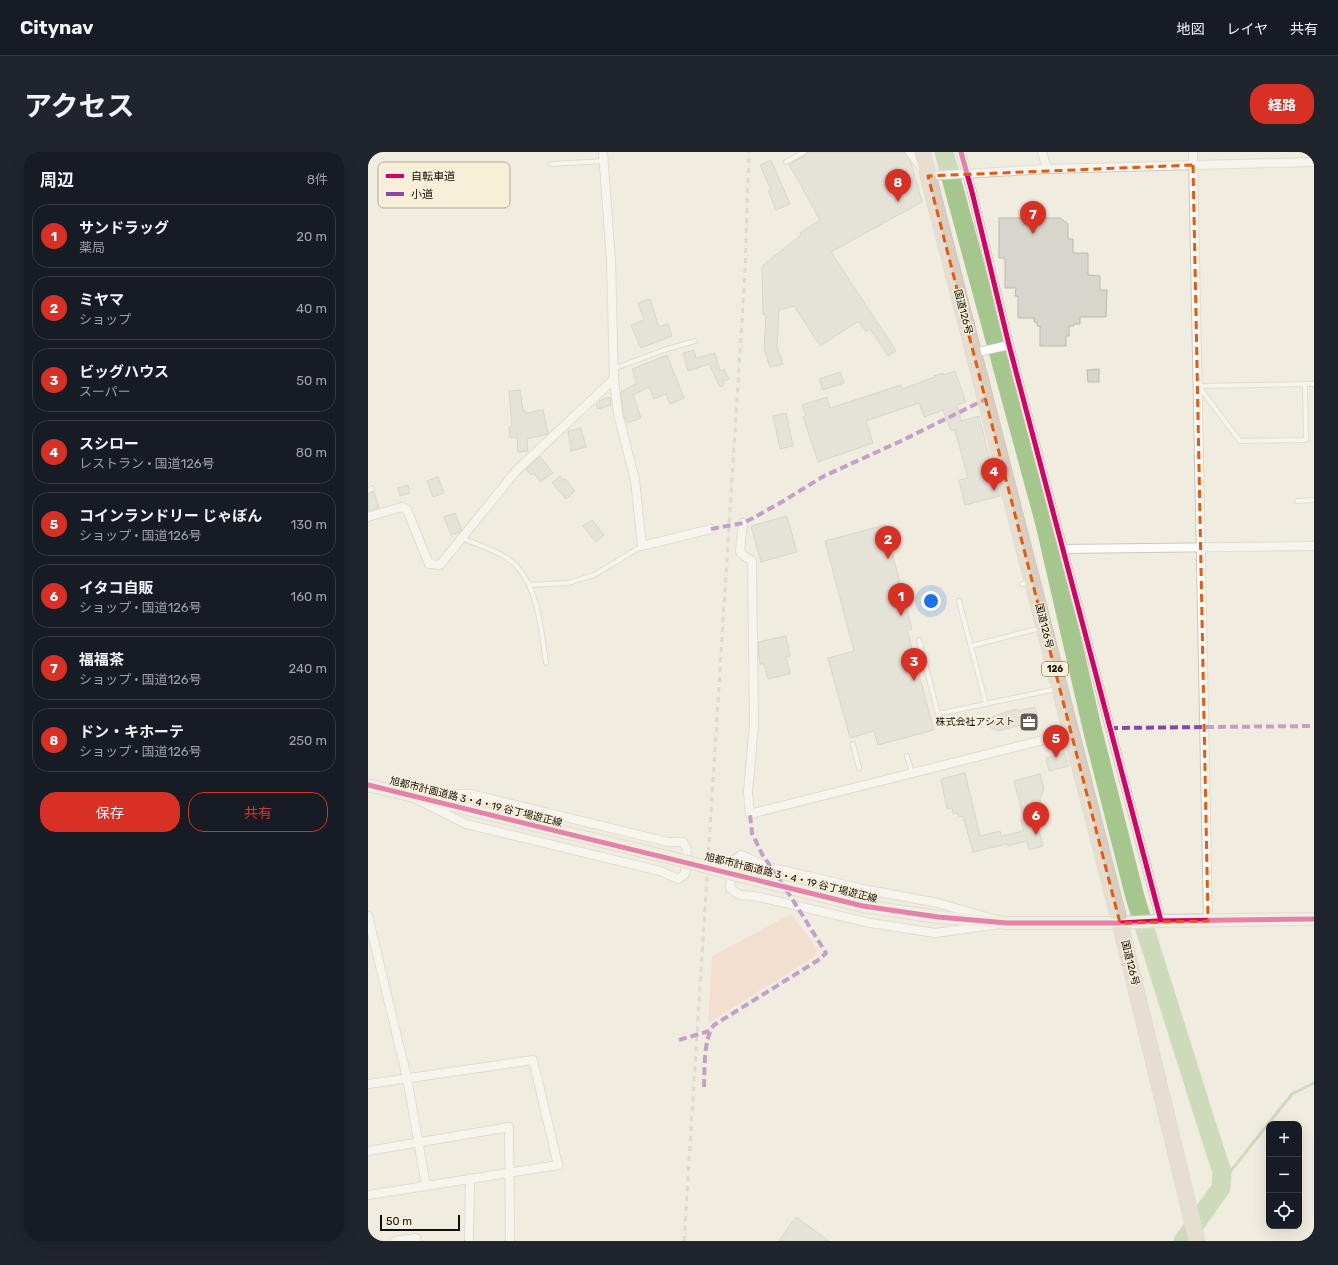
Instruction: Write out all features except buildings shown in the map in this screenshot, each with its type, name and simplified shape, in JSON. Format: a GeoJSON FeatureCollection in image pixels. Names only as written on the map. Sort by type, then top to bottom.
{"type":"FeatureCollection","features":[{"type":"Feature","properties":{"kind":"highway","name":"国道126号"},"geometry":{"type":"LineString","coordinates":[[922,152],[934,176],[1027,583],[1044,627],[1060,688],[1120,923],[1197,1241]]}},
{"type":"Feature","properties":{"kind":"street"},"geometry":{"type":"LineString","coordinates":[[910,152],[934,176],[1047,169],[1314,162]]}},
{"type":"Feature","properties":{"kind":"street"},"geometry":{"type":"LineString","coordinates":[[961,152],[1008,344],[1063,549],[1159,921]]}},
{"type":"Feature","properties":{"kind":"street"},"geometry":{"type":"LineString","coordinates":[[1042,152],[1047,169]]}},
{"type":"Feature","properties":{"kind":"street"},"geometry":{"type":"LineString","coordinates":[[1193,152],[1208,921]]}},
{"type":"Feature","properties":{"kind":"street"},"geometry":{"type":"LineString","coordinates":[[604,156],[611,261],[613,369],[618,414],[635,480],[642,546],[711,529]]}},
{"type":"Feature","properties":{"kind":"street"},"geometry":{"type":"LineString","coordinates":[[974,352],[1008,344]]}},
{"type":"Feature","properties":{"kind":"street"},"geometry":{"type":"LineString","coordinates":[[368,517],[403,507],[407,510],[429,564],[440,566],[516,471],[614,379]]}},
{"type":"Feature","properties":{"kind":"street"},"geometry":{"type":"LineString","coordinates":[[743,523],[740,551],[752,561],[754,724],[748,792],[750,814],[1071,733]]}},
{"type":"Feature","properties":{"kind":"street"},"geometry":{"type":"LineString","coordinates":[[1063,549],[1314,546]]}},
{"type":"Feature","properties":{"kind":"street","name":"旭都市計画道路 3・4・19 谷丁場遊正線"},"geometry":{"type":"LineString","coordinates":[[368,785],[862,906],[938,917],[1007,923],[1120,923],[1314,919]]}},
{"type":"Feature","properties":{"kind":"street"},"geometry":{"type":"LineString","coordinates":[[406,794],[470,794],[668,842],[683,842],[688,849],[685,874],[678,879],[660,871],[466,824],[406,794]]}},
{"type":"Feature","properties":{"kind":"street"},"geometry":{"type":"LineString","coordinates":[[741,855],[769,867],[863,889],[938,903],[1007,923],[935,933],[870,923],[762,897],[739,895],[730,888],[733,861],[741,855]]}},
{"type":"Feature","properties":{"kind":"street"},"geometry":{"type":"LineString","coordinates":[[368,916],[407,1078],[426,1186]]}},
{"type":"Feature","properties":{"kind":"street"},"geometry":{"type":"LineString","coordinates":[[368,1084],[533,1060],[558,1165],[510,1174],[470,1178],[368,1195]]}},
{"type":"Feature","properties":{"kind":"street"},"geometry":{"type":"LineString","coordinates":[[368,1152],[509,1127],[510,1241]]}},
{"type":"Feature","properties":{"kind":"street"},"geometry":{"type":"LineString","coordinates":[[469,1241],[470,1178]]}},
{"type":"Feature","properties":{"kind":"street"},"geometry":{"type":"LineString","coordinates":[[395,1241],[416,1238],[417,1241]]}},
{"type":"Feature","properties":{"kind":"lane"},"geometry":{"type":"LineString","coordinates":[[786,162],[804,152]]}},
{"type":"Feature","properties":{"kind":"lane"},"geometry":{"type":"LineString","coordinates":[[551,164],[604,156]]}},
{"type":"Feature","properties":{"kind":"lane"},"geometry":{"type":"LineString","coordinates":[[613,369],[664,350],[696,341]]}},
{"type":"Feature","properties":{"kind":"lane"},"geometry":{"type":"LineString","coordinates":[[1198,386],[1240,441],[1306,440],[1305,384]]}},
{"type":"Feature","properties":{"kind":"lane"},"geometry":{"type":"LineString","coordinates":[[1198,386],[1314,384]]}},
{"type":"Feature","properties":{"kind":"lane"},"geometry":{"type":"LineString","coordinates":[[1297,501],[1314,500]]}},
{"type":"Feature","properties":{"kind":"lane"},"geometry":{"type":"LineString","coordinates":[[462,538],[506,557],[520,570],[530,585],[536,604],[546,663]]}},
{"type":"Feature","properties":{"kind":"lane"},"geometry":{"type":"LineString","coordinates":[[530,585],[568,583],[594,575],[642,546]]}},
{"type":"Feature","properties":{"kind":"lane"},"geometry":{"type":"LineString","coordinates":[[960,601],[986,704]]}},
{"type":"Feature","properties":{"kind":"lane"},"geometry":{"type":"LineString","coordinates":[[972,646],[1044,627]]}},
{"type":"Feature","properties":{"kind":"lane"},"geometry":{"type":"LineString","coordinates":[[919,640],[938,714],[1060,688]]}},
{"type":"Feature","properties":{"kind":"lane"},"geometry":{"type":"LineString","coordinates":[[853,744],[859,768]]}},
{"type":"Feature","properties":{"kind":"lane"},"geometry":{"type":"LineString","coordinates":[[907,756],[912,774]]}},
{"type":"Feature","properties":{"kind":"highlighted area"},"geometry":{"type":"Polygon","coordinates":[[[1193,165],[1208,921],[1120,923],[928,176],[1193,165]]]}},
{"type":"Feature","properties":{"kind":"shaded area"},"geometry":{"type":"Polygon","coordinates":[[[791,914],[818,949],[814,957],[708,1023],[712,956],[791,914]]]}},
{"type":"Feature","properties":{"kind":"waterway"},"geometry":{"type":"LineString","coordinates":[[944,152],[1045,524],[1093,732],[1135,897],[1222,1172],[1221,1188],[1183,1241]]}},
{"type":"Feature","properties":{"kind":"waterway"},"geometry":{"type":"LineString","coordinates":[[1222,1182],[1292,1094],[1314,1083]]}},
{"type":"Feature","properties":{"kind":"railway"},"geometry":{"type":"LineString","coordinates":[[684,1241],[745,273],[749,152]]}},
{"type":"Feature","properties":{"kind":"marked path"},"geometry":{"type":"LineString","coordinates":[[711,529],[743,523],[780,503],[824,476],[901,441],[986,399]]}},
{"type":"Feature","properties":{"kind":"marked path"},"geometry":{"type":"LineString","coordinates":[[1110,728],[1314,726]]}},
{"type":"Feature","properties":{"kind":"marked path"},"geometry":{"type":"LineString","coordinates":[[704,1087],[706,1046],[710,1031],[714,1025],[820,959],[826,953],[762,854],[752,833],[750,814]]}},
{"type":"Feature","properties":{"kind":"marked path"},"geometry":{"type":"LineString","coordinates":[[679,1040],[709,1031]]}},
{"type":"Feature","properties":{"kind":"cycle path"},"geometry":{"type":"LineString","coordinates":[[961,152],[1009,345],[1161,921]]}},
{"type":"Feature","properties":{"kind":"cycle path"},"geometry":{"type":"LineString","coordinates":[[368,785],[863,906],[938,917],[1007,923],[1120,923],[1157,921],[1314,919]]}},
{"type":"Feature","properties":{"kind":"place","name":"ドン・キホーテ"},"geometry":{"type":"Point","coordinates":[898,202]}},
{"type":"Feature","properties":{"kind":"place","name":"福福茶"},"geometry":{"type":"Point","coordinates":[1033,234]}},
{"type":"Feature","properties":{"kind":"place","name":"スシロー"},"geometry":{"type":"Point","coordinates":[994,491]}},
{"type":"Feature","properties":{"kind":"place","name":"ミヤマ"},"geometry":{"type":"Point","coordinates":[888,559]}},
{"type":"Feature","properties":{"kind":"place","name":"サンドラッグ"},"geometry":{"type":"Point","coordinates":[901,616]}},
{"type":"Feature","properties":{"kind":"place","name":"ビッグハウス"},"geometry":{"type":"Point","coordinates":[914,681]}},
{"type":"Feature","properties":{"kind":"place","name":"株式会社アシスト"},"geometry":{"type":"Point","coordinates":[1029,722]}},
{"type":"Feature","properties":{"kind":"place","name":"コインランドリー じゃぼん"},"geometry":{"type":"Point","coordinates":[1056,758]}},
{"type":"Feature","properties":{"kind":"place","name":"イタコ自販"},"geometry":{"type":"Point","coordinates":[1036,835]}}]}
